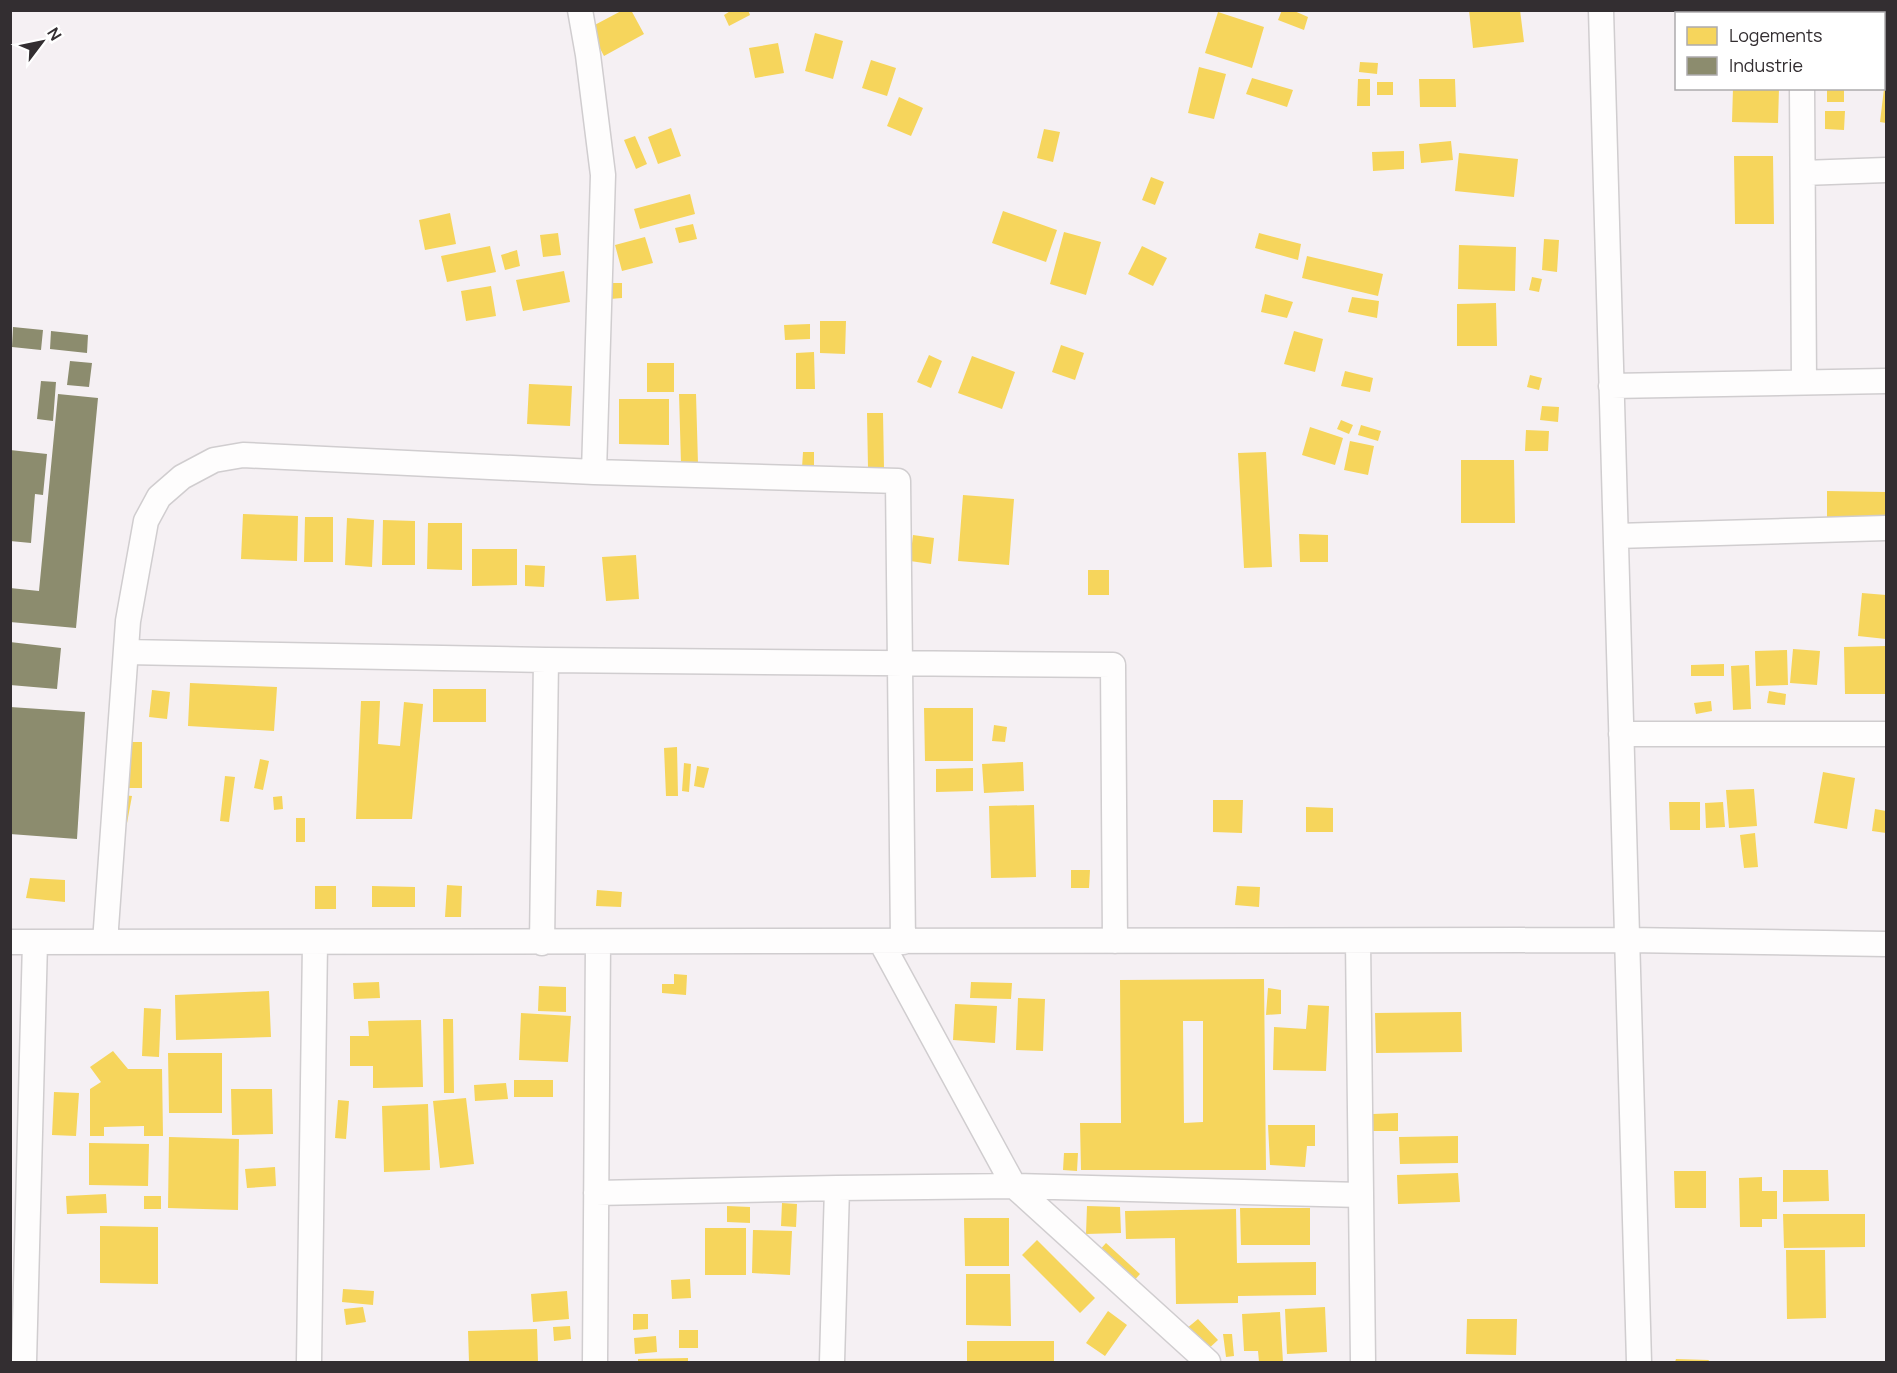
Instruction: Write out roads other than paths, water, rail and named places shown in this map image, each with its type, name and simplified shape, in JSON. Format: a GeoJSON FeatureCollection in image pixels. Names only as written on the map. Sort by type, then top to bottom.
{"type":"FeatureCollection","features":[{"type":"Feature","properties":{"kind":"street"},"geometry":{"type":"LineString","coordinates":[[580,10],[603,175],[594,472]]}},
{"type":"Feature","properties":{"kind":"street"},"geometry":{"type":"LineString","coordinates":[[1600,10],[1639,1362]]}},
{"type":"Feature","properties":{"kind":"street"},"geometry":{"type":"LineString","coordinates":[[1802,90],[1804,382]]}},
{"type":"Feature","properties":{"kind":"street"},"geometry":{"type":"LineString","coordinates":[[1803,173],[1887,170]]}},
{"type":"Feature","properties":{"kind":"street"},"geometry":{"type":"LineString","coordinates":[[1611,386],[1887,381]]}},
{"type":"Feature","properties":{"kind":"street"},"geometry":{"type":"LineString","coordinates":[[105,942],[128,621],[146,521],[159,497],[182,477],[214,460],[243,455],[594,472],[898,481],[900,663],[892,942],[1014,1186],[1208,1362]]}},
{"type":"Feature","properties":{"kind":"street"},"geometry":{"type":"LineString","coordinates":[[1616,536],[1887,528]]}},
{"type":"Feature","properties":{"kind":"street"},"geometry":{"type":"LineString","coordinates":[[126,652],[546,660],[1113,665],[1115,941]]}},
{"type":"Feature","properties":{"kind":"street"},"geometry":{"type":"LineString","coordinates":[[542,943],[546,660]]}},
{"type":"Feature","properties":{"kind":"street"},"geometry":{"type":"LineString","coordinates":[[1621,734],[1887,734]]}},
{"type":"Feature","properties":{"kind":"street"},"geometry":{"type":"LineString","coordinates":[[10,942],[1627,940],[1887,944]]}},
{"type":"Feature","properties":{"kind":"street"},"geometry":{"type":"LineString","coordinates":[[1358,941],[1363,1362]]}},
{"type":"Feature","properties":{"kind":"street"},"geometry":{"type":"LineString","coordinates":[[24,1362],[35,942]]}},
{"type":"Feature","properties":{"kind":"street"},"geometry":{"type":"LineString","coordinates":[[595,1362],[598,942]]}},
{"type":"Feature","properties":{"kind":"street"},"geometry":{"type":"LineString","coordinates":[[309,1362],[315,943]]}},
{"type":"Feature","properties":{"kind":"street"},"geometry":{"type":"LineString","coordinates":[[596,1193],[1014,1186],[1361,1195]]}},
{"type":"Feature","properties":{"kind":"street"},"geometry":{"type":"LineString","coordinates":[[832,1362],[837,1188]]}}]}
